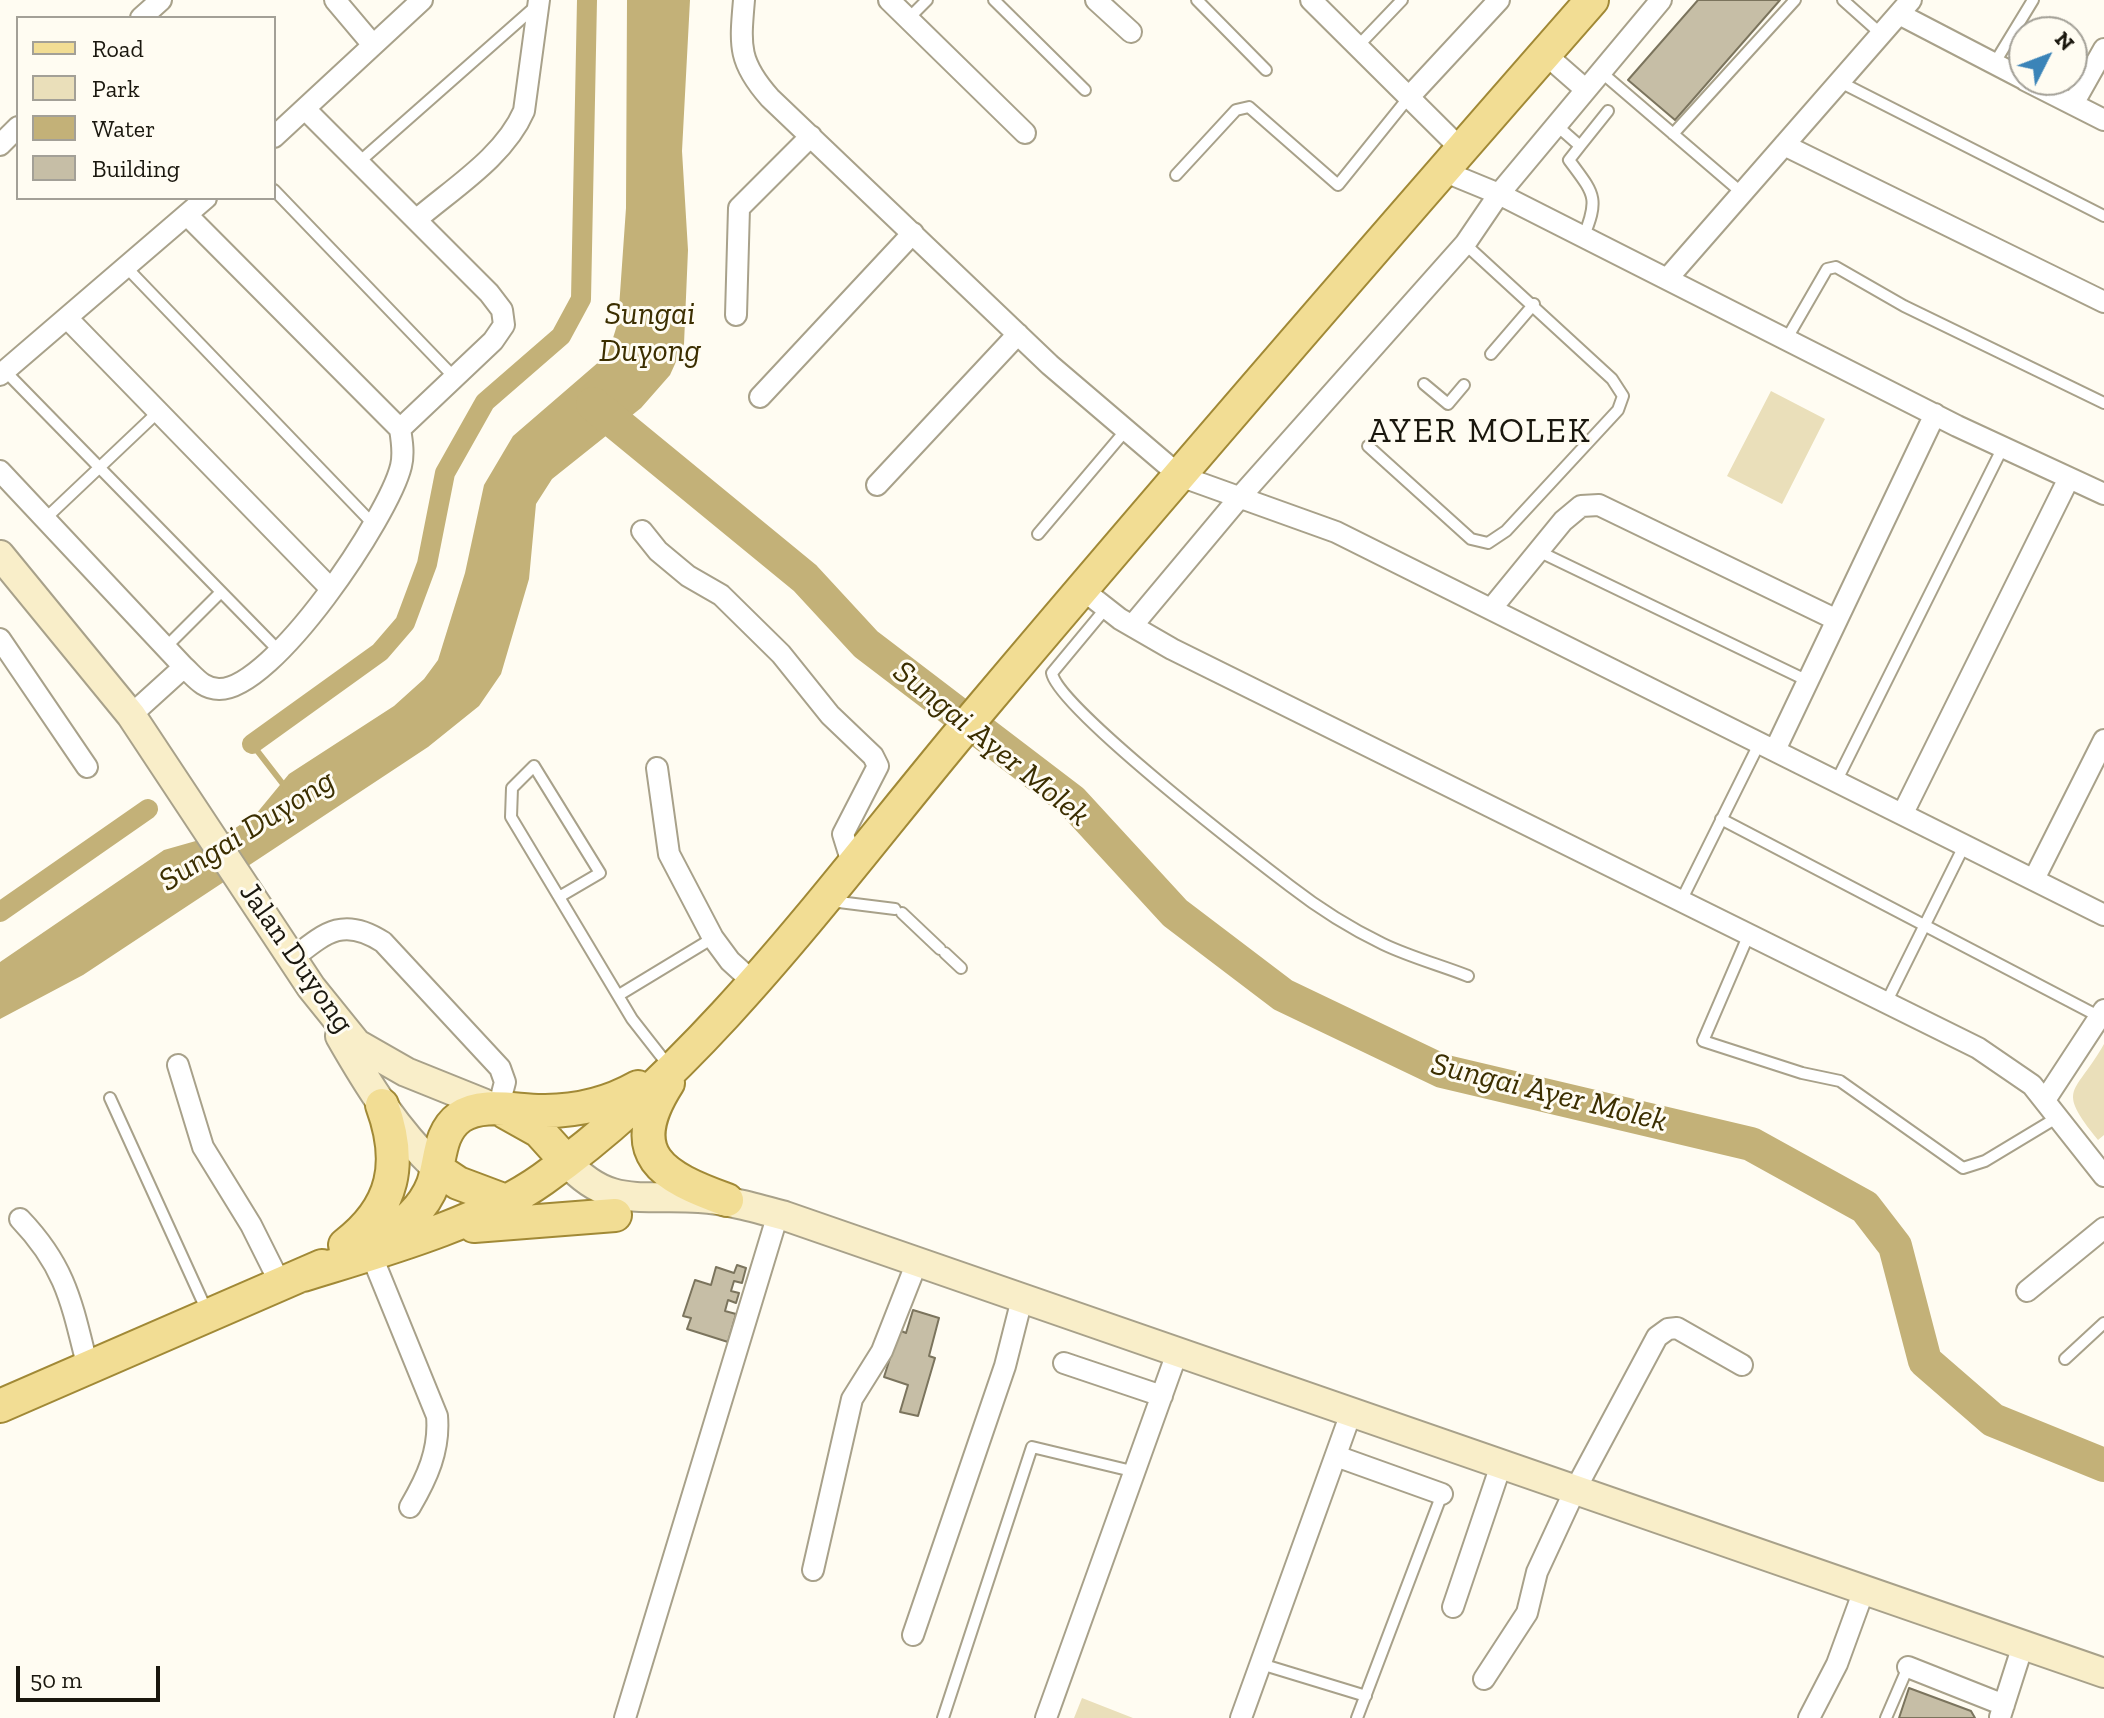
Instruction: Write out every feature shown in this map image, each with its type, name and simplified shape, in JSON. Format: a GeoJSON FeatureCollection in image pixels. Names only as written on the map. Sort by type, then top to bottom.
{"type":"FeatureCollection","features":[{"type":"Feature","properties":{"kind":"main road"},"geometry":{"type":"LineString","coordinates":[[292,1280],[415,1238],[506,1201],[566,1161],[643,1098],[715,1024],[986,702],[1094,599],[1180,476],[1592,0]]}},
{"type":"Feature","properties":{"kind":"main road","name":"Jalan Duyong"},"geometry":{"type":"LineString","coordinates":[[0,555],[131,715],[311,987],[357,1044],[379,1059],[498,1109]]}},
{"type":"Feature","properties":{"kind":"main road"},"geometry":{"type":"LineString","coordinates":[[311,987],[382,1105],[411,1144],[437,1169],[458,1183],[506,1201],[557,1211],[615,1215]]}},
{"type":"Feature","properties":{"kind":"main road"},"geometry":{"type":"LineString","coordinates":[[0,1406],[292,1280],[394,1231],[424,1200],[437,1169],[443,1141],[460,1117],[498,1109],[584,1109],[615,1100],[675,1063]]}},
{"type":"Feature","properties":{"kind":"main road"},"geometry":{"type":"LineString","coordinates":[[675,1063],[653,1112],[648,1147],[655,1164],[669,1177],[727,1200],[917,1262],[2104,1673]]}},
{"type":"Feature","properties":{"kind":"main road"},"geometry":{"type":"LineString","coordinates":[[292,1280],[349,1242],[372,1219],[383,1201],[395,1154],[382,1105]]}},
{"type":"Feature","properties":{"kind":"main road"},"geometry":{"type":"LineString","coordinates":[[498,1109],[539,1131],[589,1185],[618,1196],[727,1200]]}},
{"type":"Feature","properties":{"kind":"main road"},"geometry":{"type":"LineString","coordinates":[[415,1238],[478,1226],[615,1215],[771,1212]]}},
{"type":"Feature","properties":{"kind":"street"},"geometry":{"type":"LineString","coordinates":[[143,16],[161,0]]}},
{"type":"Feature","properties":{"kind":"street"},"geometry":{"type":"LineString","coordinates":[[335,0],[373,45]]}},
{"type":"Feature","properties":{"kind":"street"},"geometry":{"type":"LineString","coordinates":[[276,135],[422,0]]}},
{"type":"Feature","properties":{"kind":"street"},"geometry":{"type":"LineString","coordinates":[[744,0],[741,51],[746,67],[770,98],[1018,334],[1180,476],[1336,532],[2104,915]]}},
{"type":"Feature","properties":{"kind":"street"},"geometry":{"type":"LineString","coordinates":[[889,0],[1025,133]]}},
{"type":"Feature","properties":{"kind":"street"},"geometry":{"type":"LineString","coordinates":[[1096,0],[1131,32]]}},
{"type":"Feature","properties":{"kind":"street"},"geometry":{"type":"LineString","coordinates":[[1311,0],[1409,97],[1453,160],[1499,194],[1935,414],[2104,494]]}},
{"type":"Feature","properties":{"kind":"street"},"geometry":{"type":"LineString","coordinates":[[1409,97],[1499,0]]}},
{"type":"Feature","properties":{"kind":"street"},"geometry":{"type":"LineString","coordinates":[[1132,626],[1240,497],[1465,244],[1499,194],[1555,124],[1661,0]]}},
{"type":"Feature","properties":{"kind":"street"},"geometry":{"type":"LineString","coordinates":[[416,220],[503,145],[517,127],[524,111],[539,2]]}},
{"type":"Feature","properties":{"kind":"street"},"geometry":{"type":"LineString","coordinates":[[1667,279],[1905,7],[2008,71]]}},
{"type":"Feature","properties":{"kind":"street"},"geometry":{"type":"LineString","coordinates":[[2073,104],[2104,49]]}},
{"type":"Feature","properties":{"kind":"street"},"geometry":{"type":"LineString","coordinates":[[1545,54],[1585,89]]}},
{"type":"Feature","properties":{"kind":"street"},"geometry":{"type":"LineString","coordinates":[[2057,96],[2104,120]]}},
{"type":"Feature","properties":{"kind":"street"},"geometry":{"type":"LineString","coordinates":[[305,109],[502,310],[504,325],[493,341],[400,429]]}},
{"type":"Feature","properties":{"kind":"street"},"geometry":{"type":"LineString","coordinates":[[0,145],[16,129]]}},
{"type":"Feature","properties":{"kind":"street"},"geometry":{"type":"LineString","coordinates":[[736,315],[739,208],[811,136]]}},
{"type":"Feature","properties":{"kind":"street"},"geometry":{"type":"LineString","coordinates":[[1784,145],[2104,302]]}},
{"type":"Feature","properties":{"kind":"street"},"geometry":{"type":"LineString","coordinates":[[2,373],[204,200]]}},
{"type":"Feature","properties":{"kind":"street"},"geometry":{"type":"LineString","coordinates":[[0,471],[203,685],[221,689],[244,682],[279,651],[331,589],[375,527],[401,467],[400,429],[187,215]]}},
{"type":"Feature","properties":{"kind":"street"},"geometry":{"type":"LineString","coordinates":[[760,397],[913,233]]}},
{"type":"Feature","properties":{"kind":"street"},"geometry":{"type":"LineString","coordinates":[[68,319],[331,589]]}},
{"type":"Feature","properties":{"kind":"street"},"geometry":{"type":"LineString","coordinates":[[877,485],[1018,334]]}},
{"type":"Feature","properties":{"kind":"street"},"geometry":{"type":"LineString","coordinates":[[1767,746],[1808,681],[1935,414]]}},
{"type":"Feature","properties":{"kind":"street"},"geometry":{"type":"LineString","coordinates":[[1903,813],[2069,478]]}},
{"type":"Feature","properties":{"kind":"street"},"geometry":{"type":"LineString","coordinates":[[1491,609],[1563,521],[1581,506],[1599,505],[1837,620]]}},
{"type":"Feature","properties":{"kind":"street"},"geometry":{"type":"LineString","coordinates":[[642,531],[658,551],[688,576],[721,595],[771,644],[830,715],[873,756],[878,766],[874,779],[843,834],[852,863]]}},
{"type":"Feature","properties":{"kind":"street"},"geometry":{"type":"LineString","coordinates":[[1094,599],[1132,626],[1887,1001],[2006,1065],[2060,1116],[2104,1176]]}},
{"type":"Feature","properties":{"kind":"street"},"geometry":{"type":"LineString","coordinates":[[0,639],[87,767]]}},
{"type":"Feature","properties":{"kind":"street"},"geometry":{"type":"LineString","coordinates":[[131,715],[184,667]]}},
{"type":"Feature","properties":{"kind":"street"},"geometry":{"type":"LineString","coordinates":[[2034,879],[2104,740]]}},
{"type":"Feature","properties":{"kind":"street"},"geometry":{"type":"LineString","coordinates":[[657,768],[669,854],[713,938],[730,961],[752,981]]}},
{"type":"Feature","properties":{"kind":"street"},"geometry":{"type":"LineString","coordinates":[[292,959],[335,930],[358,929],[383,942],[500,1068],[505,1082],[498,1109]]}},
{"type":"Feature","properties":{"kind":"street"},"geometry":{"type":"LineString","coordinates":[[2045,1100],[2102,1013]]}},
{"type":"Feature","properties":{"kind":"street"},"geometry":{"type":"LineString","coordinates":[[178,1065],[203,1147],[251,1225],[292,1280]]}},
{"type":"Feature","properties":{"kind":"street"},"geometry":{"type":"LineString","coordinates":[[625,1718],[771,1212]]}},
{"type":"Feature","properties":{"kind":"street"},"geometry":{"type":"LineString","coordinates":[[20,1219],[42,1242],[65,1280],[88,1368]]}},
{"type":"Feature","properties":{"kind":"street"},"geometry":{"type":"LineString","coordinates":[[2027,1291],[2104,1228]]}},
{"type":"Feature","properties":{"kind":"street"},"geometry":{"type":"LineString","coordinates":[[371,1254],[437,1416],[439,1435],[434,1457],[410,1507]]}},
{"type":"Feature","properties":{"kind":"street"},"geometry":{"type":"LineString","coordinates":[[813,1570],[852,1399],[882,1351],[917,1262]]}},
{"type":"Feature","properties":{"kind":"street"},"geometry":{"type":"LineString","coordinates":[[913,1635],[1005,1366],[1022,1299]]}},
{"type":"Feature","properties":{"kind":"street"},"geometry":{"type":"LineString","coordinates":[[1484,1679],[1527,1613],[1537,1572],[1575,1490],[1657,1337],[1668,1329],[1677,1328],[1742,1365]]}},
{"type":"Feature","properties":{"kind":"street"},"geometry":{"type":"LineString","coordinates":[[1046,1718],[1177,1353]]}},
{"type":"Feature","properties":{"kind":"street"},"geometry":{"type":"LineString","coordinates":[[1064,1363],[1162,1396]]}},
{"type":"Feature","properties":{"kind":"street"},"geometry":{"type":"LineString","coordinates":[[1241,1718],[1351,1413]]}},
{"type":"Feature","properties":{"kind":"street"},"geometry":{"type":"LineString","coordinates":[[1336,1456],[1442,1494]]}},
{"type":"Feature","properties":{"kind":"street"},"geometry":{"type":"LineString","coordinates":[[1453,1607],[1501,1465]]}},
{"type":"Feature","properties":{"kind":"street"},"geometry":{"type":"LineString","coordinates":[[1809,1718],[1837,1664],[1864,1590]]}},
{"type":"Feature","properties":{"kind":"street"},"geometry":{"type":"LineString","coordinates":[[1908,1667],[2002,1712],[2023,1645]]}},
{"type":"Feature","properties":{"kind":"lane"},"geometry":{"type":"LineString","coordinates":[[908,19],[927,0]]}},
{"type":"Feature","properties":{"kind":"lane"},"geometry":{"type":"LineString","coordinates":[[994,0],[1085,90]]}},
{"type":"Feature","properties":{"kind":"lane"},"geometry":{"type":"LineString","coordinates":[[1197,0],[1266,70]]}},
{"type":"Feature","properties":{"kind":"lane"},"geometry":{"type":"LineString","coordinates":[[1358,46],[1402,0]]}},
{"type":"Feature","properties":{"kind":"lane"},"geometry":{"type":"LineString","coordinates":[[1673,134],[1795,0]]}},
{"type":"Feature","properties":{"kind":"lane"},"geometry":{"type":"LineString","coordinates":[[1843,0],[1881,34]]}},
{"type":"Feature","properties":{"kind":"lane"},"geometry":{"type":"LineString","coordinates":[[1994,64],[2033,0]]}},
{"type":"Feature","properties":{"kind":"lane"},"geometry":{"type":"LineString","coordinates":[[358,163],[539,2]]}},
{"type":"Feature","properties":{"kind":"lane"},"geometry":{"type":"LineString","coordinates":[[1601,72],[1742,193]]}},
{"type":"Feature","properties":{"kind":"lane"},"geometry":{"type":"LineString","coordinates":[[1840,82],[2104,216]]}},
{"type":"Feature","properties":{"kind":"lane"},"geometry":{"type":"LineString","coordinates":[[1176,175],[1236,110],[1249,107],[1338,185],[1343,183],[1409,97]]}},
{"type":"Feature","properties":{"kind":"lane"},"geometry":{"type":"LineString","coordinates":[[1583,238],[1595,209],[1593,193],[1569,160],[1608,111]]}},
{"type":"Feature","properties":{"kind":"lane"},"geometry":{"type":"LineString","coordinates":[[1555,124],[1580,146]]}},
{"type":"Feature","properties":{"kind":"lane"},"geometry":{"type":"LineString","coordinates":[[276,192],[454,377]]}},
{"type":"Feature","properties":{"kind":"lane"},"geometry":{"type":"LineString","coordinates":[[1368,446],[1471,539],[1488,543],[1506,531],[1618,410],[1623,396],[1612,379],[1534,304],[1465,244]]}},
{"type":"Feature","properties":{"kind":"lane"},"geometry":{"type":"LineString","coordinates":[[1786,340],[1827,269],[1836,267],[1904,306],[2104,403]]}},
{"type":"Feature","properties":{"kind":"lane"},"geometry":{"type":"LineString","coordinates":[[127,268],[375,527]]}},
{"type":"Feature","properties":{"kind":"lane"},"geometry":{"type":"LineString","coordinates":[[1491,354],[1534,304]]}},
{"type":"Feature","properties":{"kind":"lane"},"geometry":{"type":"LineString","coordinates":[[2,373],[100,467],[279,651]]}},
{"type":"Feature","properties":{"kind":"lane"},"geometry":{"type":"LineString","coordinates":[[1424,384],[1448,404],[1464,385]]}},
{"type":"Feature","properties":{"kind":"lane"},"geometry":{"type":"LineString","coordinates":[[45,519],[158,412]]}},
{"type":"Feature","properties":{"kind":"lane"},"geometry":{"type":"LineString","coordinates":[[1038,534],[1126,430]]}},
{"type":"Feature","properties":{"kind":"lane"},"geometry":{"type":"LineString","coordinates":[[1837,780],[2003,447]]}},
{"type":"Feature","properties":{"kind":"lane"},"geometry":{"type":"LineString","coordinates":[[1538,551],[1808,681]]}},
{"type":"Feature","properties":{"kind":"lane"},"geometry":{"type":"LineString","coordinates":[[166,647],[221,592]]}},
{"type":"Feature","properties":{"kind":"lane"},"geometry":{"type":"LineString","coordinates":[[1094,599],[1056,664],[1056,684],[1110,738],[1292,888],[1382,944],[1468,976]]}},
{"type":"Feature","properties":{"kind":"lane"},"geometry":{"type":"LineString","coordinates":[[1681,901],[1721,819],[1767,746]]}},
{"type":"Feature","properties":{"kind":"lane"},"geometry":{"type":"LineString","coordinates":[[559,897],[600,873],[534,766],[512,788],[511,817],[559,897],[619,995],[675,1063]]}},
{"type":"Feature","properties":{"kind":"lane"},"geometry":{"type":"LineString","coordinates":[[1721,819],[2102,1013]]}},
{"type":"Feature","properties":{"kind":"lane"},"geometry":{"type":"LineString","coordinates":[[1887,1001],[1965,844]]}},
{"type":"Feature","properties":{"kind":"lane"},"geometry":{"type":"LineString","coordinates":[[822,899],[850,906],[898,911],[961,968]]}},
{"type":"Feature","properties":{"kind":"lane"},"geometry":{"type":"LineString","coordinates":[[1749,934],[1703,1041],[1802,1073],[1840,1081],[1963,1168],[1985,1161],[2060,1116]]}},
{"type":"Feature","properties":{"kind":"lane"},"geometry":{"type":"LineString","coordinates":[[619,995],[713,938]]}},
{"type":"Feature","properties":{"kind":"lane"},"geometry":{"type":"LineString","coordinates":[[110,1098],[209,1316]]}},
{"type":"Feature","properties":{"kind":"lane"},"geometry":{"type":"LineString","coordinates":[[2065,1359],[2104,1323]]}},
{"type":"Feature","properties":{"kind":"lane"},"geometry":{"type":"LineString","coordinates":[[943,1718],[1032,1447],[1136,1472]]}},
{"type":"Feature","properties":{"kind":"lane"},"geometry":{"type":"LineString","coordinates":[[1357,1718],[1442,1494]]}},
{"type":"Feature","properties":{"kind":"lane"},"geometry":{"type":"LineString","coordinates":[[1261,1664],[1366,1696]]}},
{"type":"Feature","properties":{"kind":"lane"},"geometry":{"type":"LineString","coordinates":[[1886,1718],[1908,1667]]}},
{"type":"Feature","properties":{"kind":"green space"},"geometry":{"type":"Polygon","coordinates":[[[1771,391],[1825,419],[1782,504],[1727,476],[1771,391]]]}},
{"type":"Feature","properties":{"kind":"green space"},"geometry":{"type":"Polygon","coordinates":[[[2104,1044],[2104,1135],[2098,1140],[2073,1100],[2078,1083],[2104,1044]]]}},
{"type":"Feature","properties":{"kind":"green space"},"geometry":{"type":"Polygon","coordinates":[[[1082,1698],[1133,1718],[1074,1718],[1082,1698]]]}},
{"type":"Feature","properties":{"kind":"water","name":"Sungai Duyong"},"geometry":{"type":"Polygon","coordinates":[[[627,0],[690,0],[682,151],[688,250],[684,344],[670,375],[641,408],[552,479],[536,504],[529,579],[501,674],[479,706],[428,747],[83,975],[0,1019],[0,962],[164,850],[231,831],[256,814],[289,774],[394,706],[424,679],[438,660],[465,573],[484,485],[513,436],[608,354],[618,322],[626,208],[627,0]]]}},
{"type":"Feature","properties":{"kind":"building"},"geometry":{"type":"Polygon","coordinates":[[[1698,0],[1780,0],[1675,120],[1628,80],[1698,0]]]}},
{"type":"Feature","properties":{"kind":"building"},"geometry":{"type":"Polygon","coordinates":[[[737,1265],[746,1268],[742,1283],[734,1281],[731,1291],[739,1293],[736,1303],[728,1300],[725,1311],[736,1314],[728,1342],[687,1329],[691,1318],[683,1316],[695,1280],[711,1285],[716,1267],[734,1273],[737,1265]]]}},
{"type":"Feature","properties":{"kind":"building"},"geometry":{"type":"Polygon","coordinates":[[[913,1310],[939,1318],[929,1356],[935,1358],[918,1416],[900,1412],[908,1385],[884,1377],[899,1330],[906,1333],[913,1310]]]}},
{"type":"Feature","properties":{"kind":"building"},"geometry":{"type":"Polygon","coordinates":[[[1909,1688],[1971,1711],[1975,1718],[1899,1718],[1909,1688]]]}},
{"type":"Feature","properties":{"kind":"waterway"},"geometry":{"type":"LineString","coordinates":[[252,744],[380,652],[405,623],[427,564],[445,473],[485,402],[561,336],[581,299],[587,0]]}},
{"type":"Feature","properties":{"kind":"waterway","name":"Sungai Ayer Molek"},"geometry":{"type":"LineString","coordinates":[[593,404],[805,578],[866,644],[1072,801],[1175,913],[1283,995],[1442,1071],[1751,1144],[1865,1207],[1895,1246],[1925,1361],[1993,1420],[2104,1465]]}},
{"type":"Feature","properties":{"kind":"waterway"},"geometry":{"type":"LineString","coordinates":[[252,744],[286,788]]}},
{"type":"Feature","properties":{"kind":"waterway"},"geometry":{"type":"LineString","coordinates":[[0,912],[148,809]]}},
{"type":"Feature","properties":{"kind":"district","name":"AYER MOLEK"},"geometry":{"type":"Point","coordinates":[1480,432]}}]}
